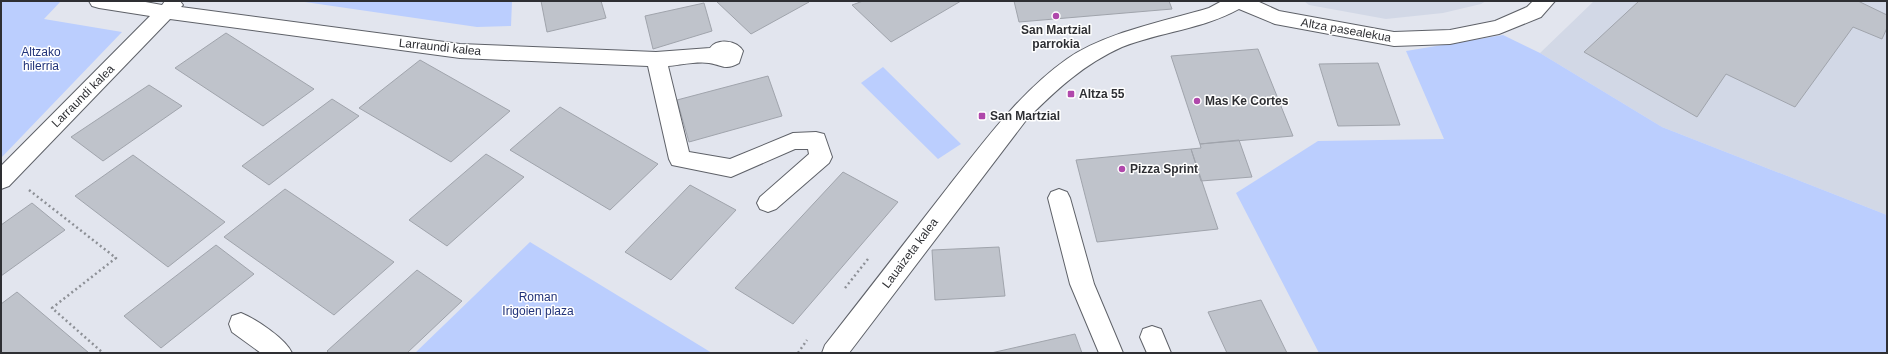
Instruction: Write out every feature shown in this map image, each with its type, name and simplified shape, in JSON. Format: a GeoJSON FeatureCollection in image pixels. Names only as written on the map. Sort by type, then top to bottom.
{"type":"FeatureCollection","features":[{"type":"Feature","properties":{"kind":"street","name":"Larraundi kalea"},"geometry":{"type":"LineString","coordinates":[[99,1],[171,7],[460,51],[656,59],[716,55]]}},
{"type":"Feature","properties":{"kind":"street","name":"Altza pasealekua"},"geometry":{"type":"LineString","coordinates":[[986,154],[1046,87],[1074,63],[1116,42],[1216,13],[1238,1],[1275,17],[1394,39],[1450,37],[1499,27],[1534,12],[1545,1]]}},
{"type":"Feature","properties":{"kind":"street","name":"Larraundi kalea"},"geometry":{"type":"LineString","coordinates":[[4,176],[171,7]]}},
{"type":"Feature","properties":{"kind":"street"},"geometry":{"type":"LineString","coordinates":[[656,59],[680,159],[731,168],[793,141],[816,140],[821,157],[768,203]]}},
{"type":"Feature","properties":{"kind":"street","name":"Lauaizeta kalea"},"geometry":{"type":"LineString","coordinates":[[834,353],[986,154]]}},
{"type":"Feature","properties":{"kind":"street"},"geometry":{"type":"LineString","coordinates":[[1059,198],[1082,284],[1111,353]]}},
{"type":"Feature","properties":{"kind":"street"},"geometry":{"type":"LineString","coordinates":[[241,324],[280,353]]}},
{"type":"Feature","properties":{"kind":"path"},"geometry":{"type":"LineString","coordinates":[[4,176],[116,258],[52,308],[104,353]]}},
{"type":"Feature","properties":{"kind":"shaded area"},"geometry":{"type":"Polygon","coordinates":[[[1304,1],[1486,1],[1481,4],[1443,13],[1386,19],[1309,5],[1304,1]]]}},
{"type":"Feature","properties":{"kind":"shaded area"},"geometry":{"type":"Polygon","coordinates":[[[1594,1],[1887,1],[1887,215],[1662,127],[1540,53],[1594,1]]]}},
{"type":"Feature","properties":{"kind":"green space","name":"Altzako hilerria"},"geometry":{"type":"Polygon","coordinates":[[[1,1],[61,1],[44,19],[122,32],[1,158],[1,1]]]}},
{"type":"Feature","properties":{"kind":"green space"},"geometry":{"type":"Polygon","coordinates":[[[298,1],[512,1],[511,26],[477,27],[298,1]]]}},
{"type":"Feature","properties":{"kind":"green space"},"geometry":{"type":"Polygon","coordinates":[[[1503,35],[1540,53],[1662,127],[1887,215],[1887,353],[1319,353],[1236,193],[1318,141],[1444,139],[1406,51],[1503,35]]]}},
{"type":"Feature","properties":{"kind":"green space"},"geometry":{"type":"Polygon","coordinates":[[[883,67],[961,144],[938,159],[861,83],[883,67]]]}},
{"type":"Feature","properties":{"kind":"green space","name":"Roman Irigoien plaza"},"geometry":{"type":"Polygon","coordinates":[[[530,242],[712,353],[415,353],[530,242]]]}},
{"type":"Feature","properties":{"kind":"building"},"geometry":{"type":"Polygon","coordinates":[[[541,1],[601,1],[606,18],[547,32],[541,1]]]}},
{"type":"Feature","properties":{"kind":"building"},"geometry":{"type":"Polygon","coordinates":[[[716,1],[807,1],[809,2],[751,34],[716,1]]]}},
{"type":"Feature","properties":{"kind":"building"},"geometry":{"type":"Polygon","coordinates":[[[863,1],[961,1],[891,42],[852,5],[863,1]]]}},
{"type":"Feature","properties":{"kind":"building","name":"San Martzial parrokia"},"geometry":{"type":"Polygon","coordinates":[[[1014,1],[1169,1],[1172,9],[1019,22],[1014,1]]]}},
{"type":"Feature","properties":{"kind":"building"},"geometry":{"type":"Polygon","coordinates":[[[1639,1],[1858,1],[1887,15],[1887,28],[1882,39],[1853,27],[1795,107],[1726,74],[1697,117],[1584,52],[1639,1]]]}},
{"type":"Feature","properties":{"kind":"building"},"geometry":{"type":"Polygon","coordinates":[[[704,3],[712,31],[653,49],[645,16],[704,3]]]}},
{"type":"Feature","properties":{"kind":"building"},"geometry":{"type":"Polygon","coordinates":[[[226,33],[314,89],[263,126],[175,68],[226,33]]]}},
{"type":"Feature","properties":{"kind":"building"},"geometry":{"type":"Polygon","coordinates":[[[1258,49],[1293,136],[1200,144],[1171,56],[1258,49]]]}},
{"type":"Feature","properties":{"kind":"building"},"geometry":{"type":"Polygon","coordinates":[[[420,60],[510,111],[451,162],[359,108],[420,60]]]}},
{"type":"Feature","properties":{"kind":"building"},"geometry":{"type":"Polygon","coordinates":[[[1378,63],[1400,125],[1338,126],[1319,64],[1378,63]]]}},
{"type":"Feature","properties":{"kind":"building"},"geometry":{"type":"Polygon","coordinates":[[[768,76],[782,116],[689,142],[677,100],[768,76]]]}},
{"type":"Feature","properties":{"kind":"building"},"geometry":{"type":"Polygon","coordinates":[[[149,85],[182,106],[103,161],[71,137],[149,85]]]}},
{"type":"Feature","properties":{"kind":"building"},"geometry":{"type":"Polygon","coordinates":[[[332,99],[359,116],[269,185],[242,166],[332,99]]]}},
{"type":"Feature","properties":{"kind":"building"},"geometry":{"type":"Polygon","coordinates":[[[560,107],[658,164],[610,210],[510,150],[560,107]]]}},
{"type":"Feature","properties":{"kind":"building"},"geometry":{"type":"Polygon","coordinates":[[[1239,140],[1252,177],[1201,181],[1191,149],[1201,148],[1200,144],[1239,140]]]}},
{"type":"Feature","properties":{"kind":"building"},"geometry":{"type":"Polygon","coordinates":[[[1191,149],[1218,229],[1097,242],[1076,160],[1191,149]]]}},
{"type":"Feature","properties":{"kind":"building"},"geometry":{"type":"Polygon","coordinates":[[[486,154],[524,177],[447,246],[409,220],[486,154]]]}},
{"type":"Feature","properties":{"kind":"building"},"geometry":{"type":"Polygon","coordinates":[[[133,155],[225,222],[168,267],[75,196],[133,155]]]}},
{"type":"Feature","properties":{"kind":"building"},"geometry":{"type":"Polygon","coordinates":[[[843,172],[898,202],[793,324],[735,288],[843,172]]]}},
{"type":"Feature","properties":{"kind":"building"},"geometry":{"type":"Polygon","coordinates":[[[690,185],[736,210],[671,280],[625,252],[690,185]]]}},
{"type":"Feature","properties":{"kind":"building"},"geometry":{"type":"Polygon","coordinates":[[[285,189],[394,262],[334,315],[224,237],[285,189]]]}},
{"type":"Feature","properties":{"kind":"building"},"geometry":{"type":"Polygon","coordinates":[[[32,203],[65,230],[1,276],[1,225],[32,203]]]}},
{"type":"Feature","properties":{"kind":"building"},"geometry":{"type":"Polygon","coordinates":[[[216,245],[254,274],[161,348],[124,316],[216,245]]]}},
{"type":"Feature","properties":{"kind":"building"},"geometry":{"type":"Polygon","coordinates":[[[999,247],[1005,296],[935,300],[932,250],[999,247]]]}},
{"type":"Feature","properties":{"kind":"building"},"geometry":{"type":"Polygon","coordinates":[[[417,270],[462,301],[407,353],[329,353],[327,351],[417,270]]]}},
{"type":"Feature","properties":{"kind":"building"},"geometry":{"type":"Polygon","coordinates":[[[17,292],[89,353],[1,353],[1,304],[17,292]]]}},
{"type":"Feature","properties":{"kind":"building"},"geometry":{"type":"Polygon","coordinates":[[[1261,300],[1287,353],[1227,353],[1208,312],[1261,300]]]}},
{"type":"Feature","properties":{"kind":"building"},"geometry":{"type":"Polygon","coordinates":[[[1075,334],[1082,353],[991,353],[1075,334]]]}},
{"type":"Feature","properties":{"kind":"place","name":"San Martzial parrokia"},"geometry":{"type":"Point","coordinates":[1056,16]}},
{"type":"Feature","properties":{"kind":"place","name":"Altza 55"},"geometry":{"type":"Point","coordinates":[1071,94]}},
{"type":"Feature","properties":{"kind":"place","name":"Mas Ke Cortes"},"geometry":{"type":"Point","coordinates":[1197,101]}},
{"type":"Feature","properties":{"kind":"place","name":"San Martzial"},"geometry":{"type":"Point","coordinates":[982,116]}},
{"type":"Feature","properties":{"kind":"place","name":"Pizza Sprint"},"geometry":{"type":"Point","coordinates":[1122,169]}}]}
